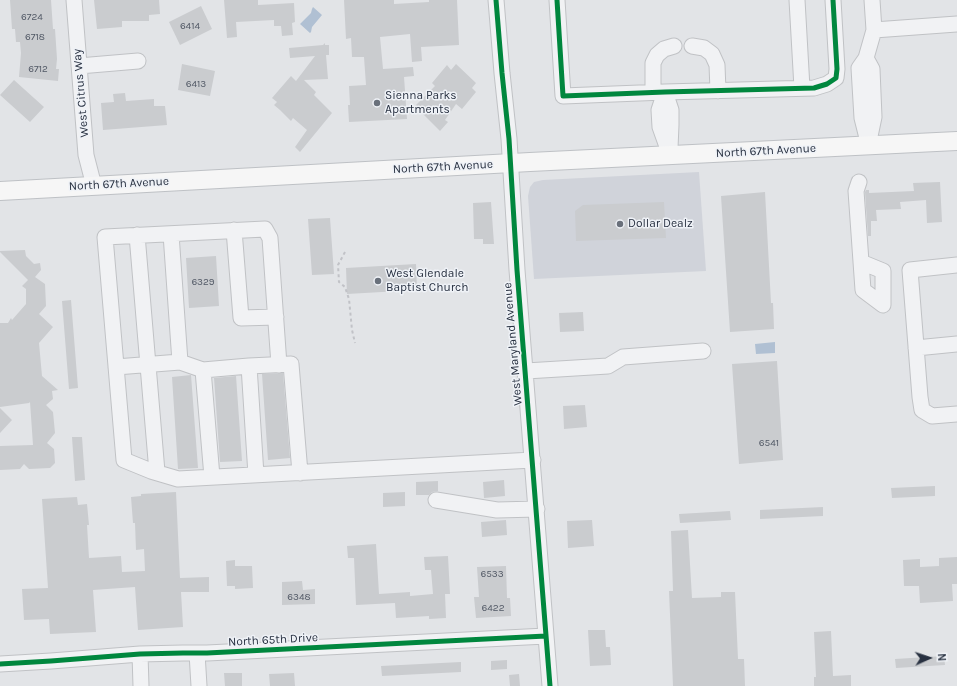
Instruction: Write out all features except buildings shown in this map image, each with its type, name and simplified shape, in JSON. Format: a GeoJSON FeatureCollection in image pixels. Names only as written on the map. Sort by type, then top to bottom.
{"type":"FeatureCollection","features":[{"type":"Feature","properties":{"kind":"main road","name":"North 67th Avenue"},"geometry":{"type":"LineString","coordinates":[[0,191],[957,141]]}},
{"type":"Feature","properties":{"kind":"street","name":"West Citrus Way"},"geometry":{"type":"LineString","coordinates":[[74,0],[86,155],[94,186]]}},
{"type":"Feature","properties":{"kind":"street","name":"West Maryland Avenue"},"geometry":{"type":"LineString","coordinates":[[496,0],[506,105],[517,270],[550,686]]}},
{"type":"Feature","properties":{"kind":"street"},"geometry":{"type":"LineString","coordinates":[[557,0],[563,96],[814,88],[827,84],[836,78],[837,70],[834,0]]}},
{"type":"Feature","properties":{"kind":"street"},"geometry":{"type":"LineString","coordinates":[[797,0],[802,88]]}},
{"type":"Feature","properties":{"kind":"street"},"geometry":{"type":"LineString","coordinates":[[868,146],[874,117],[872,70],[866,58],[874,30],[872,0]]}},
{"type":"Feature","properties":{"kind":"street"},"geometry":{"type":"LineString","coordinates":[[874,30],[957,24]]}},
{"type":"Feature","properties":{"kind":"street"},"geometry":{"type":"LineString","coordinates":[[670,155],[660,127],[659,92],[653,63],[657,55],[664,49],[674,46]]}},
{"type":"Feature","properties":{"kind":"street"},"geometry":{"type":"LineString","coordinates":[[692,46],[704,48],[712,54],[717,65],[718,91]]}},
{"type":"Feature","properties":{"kind":"street"},"geometry":{"type":"LineString","coordinates":[[79,66],[138,61]]}},
{"type":"Feature","properties":{"kind":"street"},"geometry":{"type":"LineString","coordinates":[[859,182],[856,191],[861,262]]}},
{"type":"Feature","properties":{"kind":"street"},"geometry":{"type":"LineString","coordinates":[[279,365],[270,238],[265,229],[105,237],[124,460],[178,479],[533,460]]}},
{"type":"Feature","properties":{"kind":"street"},"geometry":{"type":"LineString","coordinates":[[234,230],[241,318],[276,317]]}},
{"type":"Feature","properties":{"kind":"street"},"geometry":{"type":"LineString","coordinates":[[171,234],[180,362]]}},
{"type":"Feature","properties":{"kind":"street"},"geometry":{"type":"LineString","coordinates":[[137,235],[157,472]]}},
{"type":"Feature","properties":{"kind":"street"},"geometry":{"type":"LineString","coordinates":[[957,265],[910,270],[922,410],[932,416],[957,414]]}},
{"type":"Feature","properties":{"kind":"street"},"geometry":{"type":"LineString","coordinates":[[916,348],[957,344]]}},
{"type":"Feature","properties":{"kind":"street"},"geometry":{"type":"LineString","coordinates":[[526,371],[608,366],[623,357],[702,352]]}},
{"type":"Feature","properties":{"kind":"street"},"geometry":{"type":"LineString","coordinates":[[116,367],[180,362],[204,370],[291,364],[300,472]]}},
{"type":"Feature","properties":{"kind":"street"},"geometry":{"type":"LineString","coordinates":[[249,366],[256,475]]}},
{"type":"Feature","properties":{"kind":"street"},"geometry":{"type":"LineString","coordinates":[[204,370],[212,477]]}},
{"type":"Feature","properties":{"kind":"street"},"geometry":{"type":"LineString","coordinates":[[436,500],[497,510],[536,509]]}},
{"type":"Feature","properties":{"kind":"street","name":"North 65th Drive"},"geometry":{"type":"LineString","coordinates":[[0,664],[140,654],[197,653],[546,636]]}},
{"type":"Feature","properties":{"kind":"street"},"geometry":{"type":"LineString","coordinates":[[197,653],[199,686]]}},
{"type":"Feature","properties":{"kind":"street"},"geometry":{"type":"LineString","coordinates":[[140,654],[141,686]]}},
{"type":"Feature","properties":{"kind":"path"},"geometry":{"type":"LineString","coordinates":[[345,252],[338,265],[339,282],[345,287],[348,299],[354,343]]}},
{"type":"Feature","properties":{"kind":"shaded area"},"geometry":{"type":"Polygon","coordinates":[[[699,172],[706,271],[534,279],[528,196],[530,187],[534,182],[543,180],[699,172]]]}},
{"type":"Feature","properties":{"kind":"water"},"geometry":{"type":"Polygon","coordinates":[[[313,7],[322,15],[312,27],[310,33],[300,24],[311,13],[313,7]]]}},
{"type":"Feature","properties":{"kind":"water"},"geometry":{"type":"Polygon","coordinates":[[[775,342],[775,353],[756,354],[755,344],[775,342]]]}},
{"type":"Feature","properties":{"kind":"cycle path"},"geometry":{"type":"LineString","coordinates":[[496,0],[509,139],[517,270],[550,686]]}},
{"type":"Feature","properties":{"kind":"cycle path"},"geometry":{"type":"LineString","coordinates":[[557,0],[563,96],[814,88],[827,84],[836,78],[837,69],[833,0]]}},
{"type":"Feature","properties":{"kind":"cycle path"},"geometry":{"type":"LineString","coordinates":[[0,664],[140,654],[207,653],[546,636]]}},
{"type":"Feature","properties":{"kind":"place","name":"Sienna Parks Apartments"},"geometry":{"type":"Point","coordinates":[377,103]}},
{"type":"Feature","properties":{"kind":"place","name":"Dollar Dealz"},"geometry":{"type":"Point","coordinates":[620,224]}},
{"type":"Feature","properties":{"kind":"place","name":"West Glendale Baptist Church"},"geometry":{"type":"Point","coordinates":[378,281]}}]}
